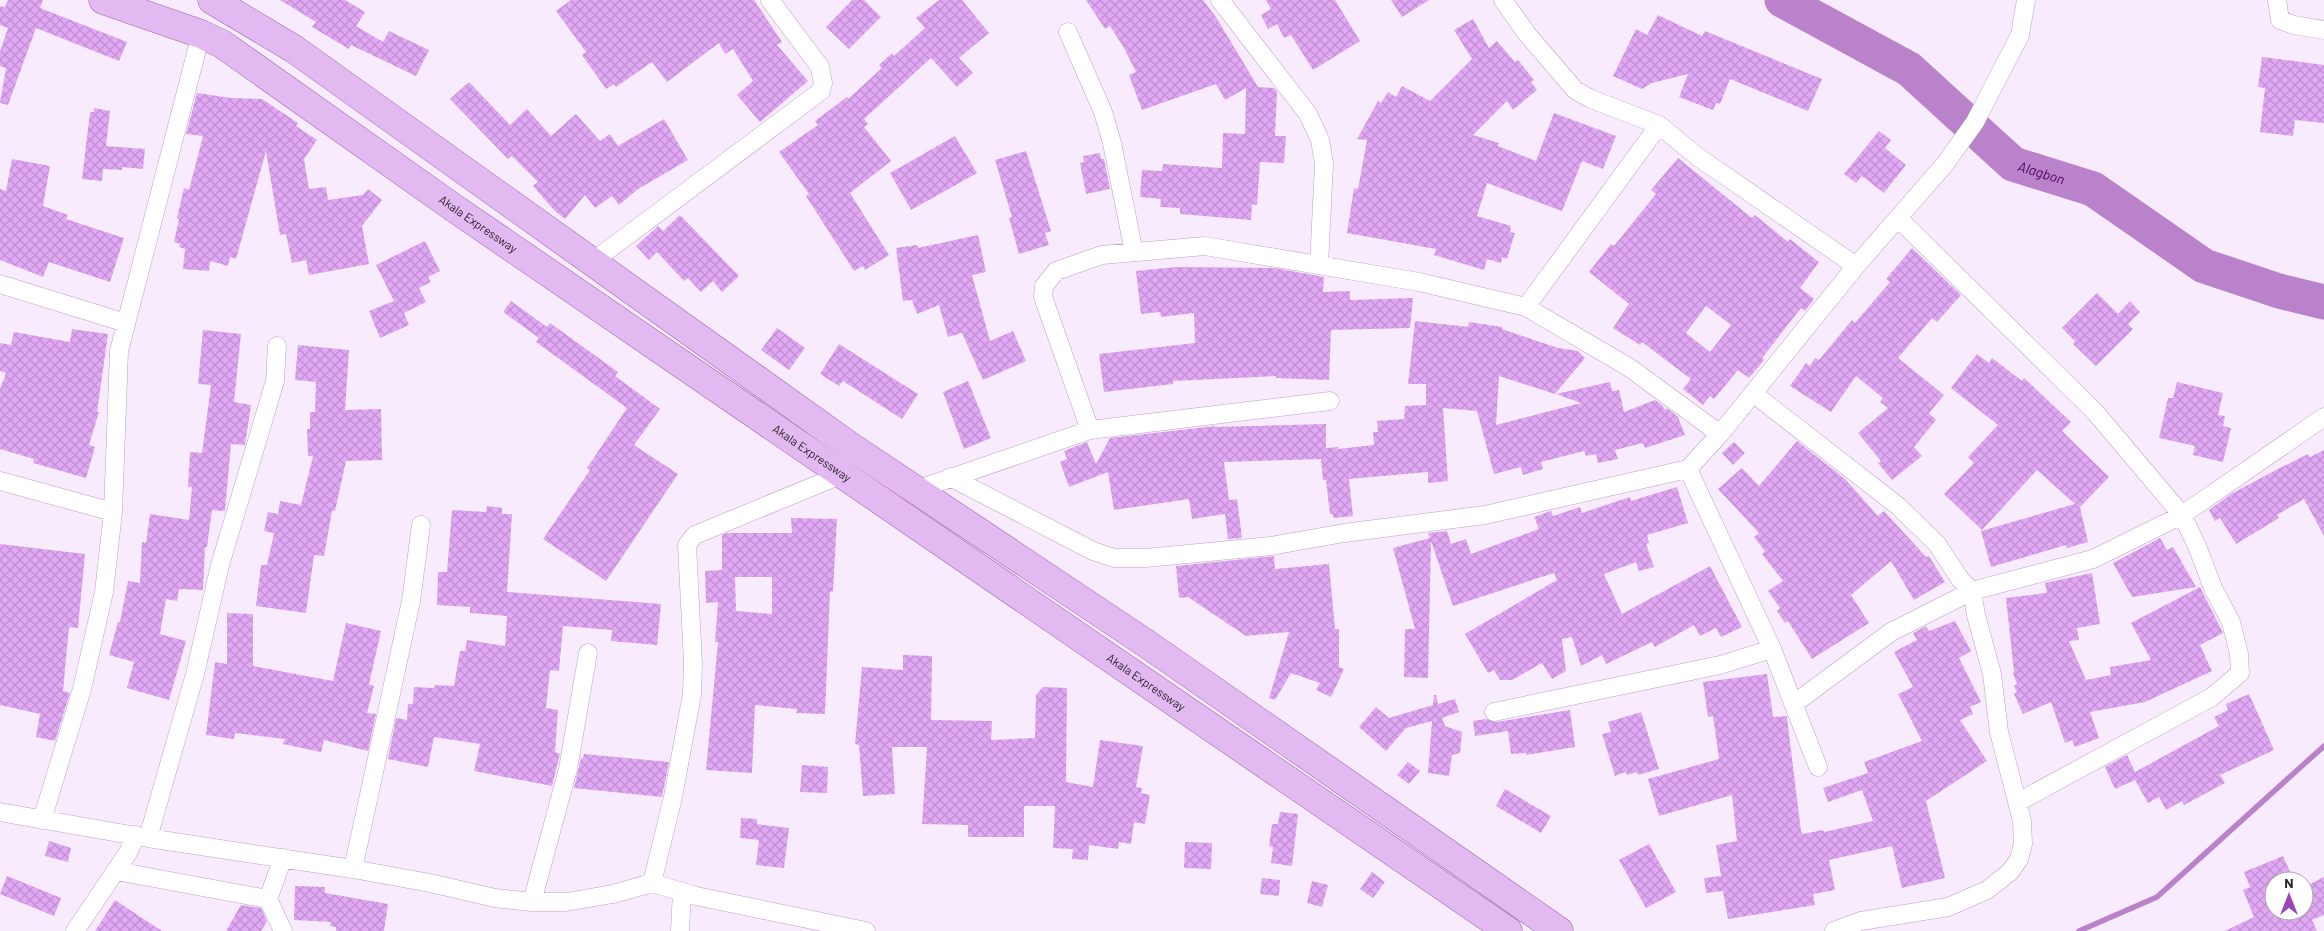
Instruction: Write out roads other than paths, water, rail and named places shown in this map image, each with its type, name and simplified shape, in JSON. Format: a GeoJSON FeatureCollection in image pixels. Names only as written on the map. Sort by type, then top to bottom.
{"type":"FeatureCollection","features":[{"type":"Feature","properties":{"kind":"main road","name":"Akala Expressway"},"geometry":{"type":"LineString","coordinates":[[103,0],[201,34],[222,44],[454,208],[1508,931]]}},
{"type":"Feature","properties":{"kind":"main road"},"geometry":{"type":"LineString","coordinates":[[212,0],[294,49],[850,446],[1115,623],[1559,931]]}},
{"type":"Feature","properties":{"kind":"main road"},"geometry":{"type":"LineString","coordinates":[[454,208],[479,182]]}},
{"type":"Feature","properties":{"kind":"main road"},"geometry":{"type":"LineString","coordinates":[[1094,647],[1115,623]]}},
{"type":"Feature","properties":{"kind":"main road"},"geometry":{"type":"LineString","coordinates":[[1427,876],[1445,852]]}},
{"type":"Feature","properties":{"kind":"street"},"geometry":{"type":"LineString","coordinates":[[592,262],[821,91],[823,83],[820,67],[770,0]]}},
{"type":"Feature","properties":{"kind":"street"},"geometry":{"type":"LineString","coordinates":[[1220,0],[1308,114],[1320,140],[1324,164],[1319,265]]}},
{"type":"Feature","properties":{"kind":"street"},"geometry":{"type":"LineString","coordinates":[[1503,0],[1527,34],[1575,90],[1591,99],[1659,125],[1698,157],[1856,266]]}},
{"type":"Feature","properties":{"kind":"street"},"geometry":{"type":"LineString","coordinates":[[950,477],[1093,551],[1114,558],[1146,558],[1271,546],[1344,533],[1485,515],[1688,469],[1754,394],[1856,266],[1945,164],[1975,122],[2020,35],[2026,0]]}},
{"type":"Feature","properties":{"kind":"street"},"geometry":{"type":"LineString","coordinates":[[2277,0],[2280,20],[2294,25],[2324,30]]}},
{"type":"Feature","properties":{"kind":"street"},"geometry":{"type":"LineString","coordinates":[[1068,32],[1103,112],[1112,143],[1134,252]]}},
{"type":"Feature","properties":{"kind":"street"},"geometry":{"type":"LineString","coordinates":[[42,820],[82,688],[104,592],[113,512],[119,351],[201,34]]}},
{"type":"Feature","properties":{"kind":"street"},"geometry":{"type":"LineString","coordinates":[[1526,307],[1659,125]]}},
{"type":"Feature","properties":{"kind":"street"},"geometry":{"type":"LineString","coordinates":[[1898,218],[2095,412],[2182,515],[2197,546],[2213,588],[2231,622],[2239,654],[2240,673],[2212,698],[2018,802]]}},
{"type":"Feature","properties":{"kind":"street"},"geometry":{"type":"LineString","coordinates":[[1090,430],[1044,297],[1044,286],[1056,271],[1102,255],[1205,246],[1419,282],[1526,307],[1630,368],[1720,434]]}},
{"type":"Feature","properties":{"kind":"street"},"geometry":{"type":"LineString","coordinates":[[0,284],[126,323]]}},
{"type":"Feature","properties":{"kind":"street"},"geometry":{"type":"LineString","coordinates":[[75,931],[142,836],[196,674],[220,565],[275,381],[277,346]]}},
{"type":"Feature","properties":{"kind":"street"},"geometry":{"type":"LineString","coordinates":[[1754,394],[1845,462],[1898,506],[1937,544],[1960,579],[1972,591],[1976,615],[1992,674],[1999,732],[2022,821],[2023,844],[2019,859],[2010,872],[1987,890],[1948,907],[1861,921],[1834,931]]}},
{"type":"Feature","properties":{"kind":"street"},"geometry":{"type":"LineString","coordinates":[[916,490],[1090,430],[1330,401]]}},
{"type":"Feature","properties":{"kind":"street"},"geometry":{"type":"LineString","coordinates":[[1795,703],[1892,632],[1972,591],[2093,559],[2182,515],[2324,417]]}},
{"type":"Feature","properties":{"kind":"street"},"geometry":{"type":"LineString","coordinates":[[1688,469],[1772,649],[1795,703],[1818,767]]}},
{"type":"Feature","properties":{"kind":"street"},"geometry":{"type":"LineString","coordinates":[[652,882],[673,797],[692,694],[693,663],[687,545],[695,535],[843,474]]}},
{"type":"Feature","properties":{"kind":"street"},"geometry":{"type":"LineString","coordinates":[[0,481],[113,512]]}},
{"type":"Feature","properties":{"kind":"street"},"geometry":{"type":"LineString","coordinates":[[353,869],[403,640],[421,526]]}},
{"type":"Feature","properties":{"kind":"street"},"geometry":{"type":"LineString","coordinates":[[1494,712],[1720,665],[1772,649]]}},
{"type":"Feature","properties":{"kind":"street"},"geometry":{"type":"LineString","coordinates":[[532,902],[568,769],[588,653]]}},
{"type":"Feature","properties":{"kind":"street"},"geometry":{"type":"LineString","coordinates":[[0,812],[430,882],[495,898],[532,902],[576,901],[614,894],[652,882],[682,892],[801,919],[866,931]]}},
{"type":"Feature","properties":{"kind":"street"},"geometry":{"type":"LineString","coordinates":[[283,858],[268,899],[283,931]]}},
{"type":"Feature","properties":{"kind":"street"},"geometry":{"type":"LineString","coordinates":[[116,871],[268,899]]}},
{"type":"Feature","properties":{"kind":"street"},"geometry":{"type":"LineString","coordinates":[[680,931],[682,892]]}},
{"type":"Feature","properties":{"kind":"waterway","name":"Alagbon"},"geometry":{"type":"LineString","coordinates":[[1782,0],[1909,69],[2013,164],[2093,189],[2204,266],[2279,291],[2324,302]]}},
{"type":"Feature","properties":{"kind":"waterway"},"geometry":{"type":"LineString","coordinates":[[2079,931],[2157,897],[2324,746]]}}]}
